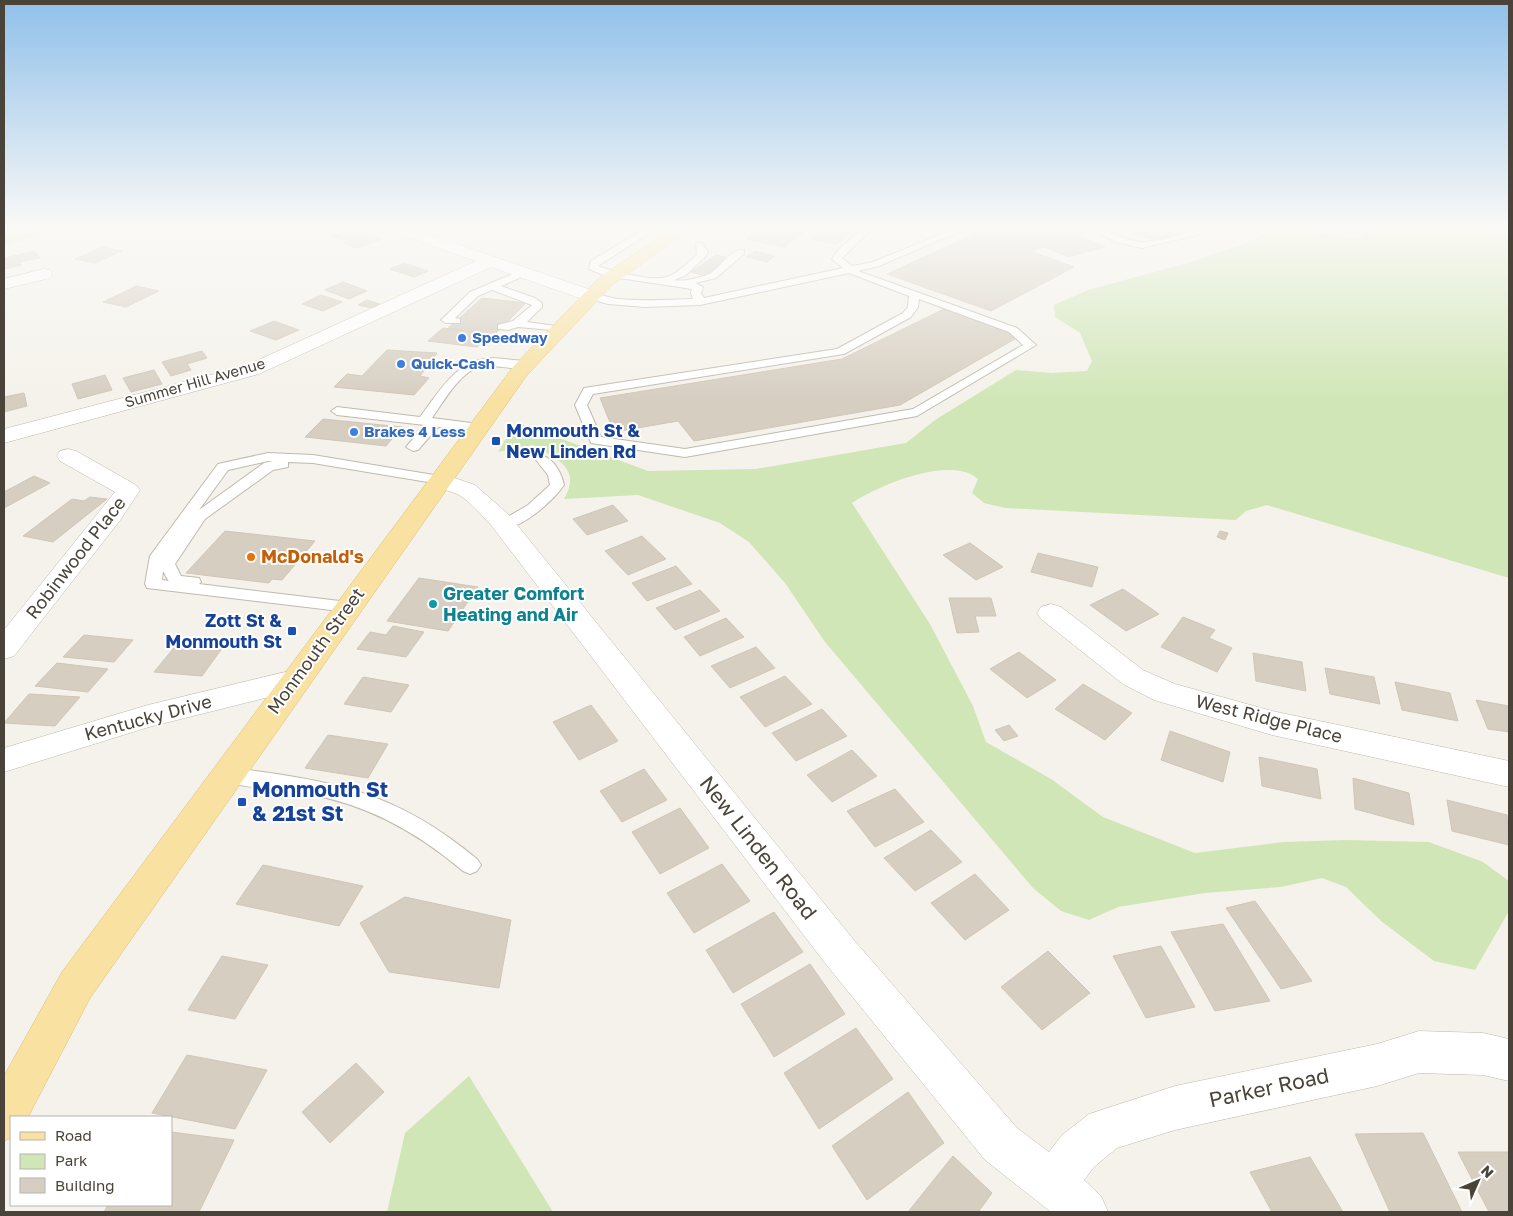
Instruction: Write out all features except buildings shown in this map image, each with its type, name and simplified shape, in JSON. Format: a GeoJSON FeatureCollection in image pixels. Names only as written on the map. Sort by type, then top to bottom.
{"type":"FeatureCollection","features":[{"type":"Feature","properties":{"kind":"main road","name":"Monmouth Street"},"geometry":{"type":"LineString","coordinates":[[4,1119],[76,985],[294,681],[525,366],[602,286]]}},
{"type":"Feature","properties":{"kind":"street","name":"Summer Hill Avenue"},"geometry":{"type":"LineString","coordinates":[[4,436],[252,370],[436,286]]}},
{"type":"Feature","properties":{"kind":"street"},"geometry":{"type":"LineString","coordinates":[[560,286],[591,296]]}},
{"type":"Feature","properties":{"kind":"street","name":"Robinwood Place"},"geometry":{"type":"LineString","coordinates":[[4,649],[112,514],[128,490],[68,456]]}},
{"type":"Feature","properties":{"kind":"street","name":"New Linden Road"},"geometry":{"type":"LineString","coordinates":[[440,480],[461,485],[480,498],[504,525],[845,958],[1000,1144],[1054,1184],[1086,1212]]}},
{"type":"Feature","properties":{"kind":"street","name":"West Ridge Place"},"geometry":{"type":"LineString","coordinates":[[1051,613],[1133,677],[1165,692],[1272,723],[1509,774]]}},
{"type":"Feature","properties":{"kind":"street","name":"Kentucky Drive"},"geometry":{"type":"LineString","coordinates":[[4,760],[148,716],[294,681]]}},
{"type":"Feature","properties":{"kind":"street","name":"Parker Road"},"geometry":{"type":"LineString","coordinates":[[1054,1184],[1078,1151],[1105,1130],[1175,1108],[1377,1065],[1419,1052],[1483,1054],[1509,1060]]}},
{"type":"Feature","properties":{"kind":"lane"},"geometry":{"type":"LineString","coordinates":[[456,321],[446,320],[465,308],[474,294],[497,286]]}},
{"type":"Feature","properties":{"kind":"lane"},"geometry":{"type":"LineString","coordinates":[[688,286],[698,287],[696,293],[700,302]]}},
{"type":"Feature","properties":{"kind":"lane"},"geometry":{"type":"LineString","coordinates":[[591,296],[608,301],[645,304],[700,302],[776,286]]}},
{"type":"Feature","properties":{"kind":"lane"},"geometry":{"type":"LineString","coordinates":[[892,286],[1013,330],[1030,345],[917,412],[685,453],[596,440],[581,404],[588,391],[840,352],[906,315],[913,307],[914,294]]}},
{"type":"Feature","properties":{"kind":"lane"},"geometry":{"type":"LineString","coordinates":[[493,288],[531,300],[538,305],[526,316],[516,319],[512,328],[502,327]]}},
{"type":"Feature","properties":{"kind":"lane"},"geometry":{"type":"LineString","coordinates":[[516,319],[559,329]]}},
{"type":"Feature","properties":{"kind":"lane"},"geometry":{"type":"LineString","coordinates":[[413,447],[464,370],[474,364],[486,362],[525,366]]}},
{"type":"Feature","properties":{"kind":"lane"},"geometry":{"type":"LineString","coordinates":[[337,411],[479,428]]}},
{"type":"Feature","properties":{"kind":"lane"},"geometry":{"type":"LineString","coordinates":[[348,607],[153,584],[158,556],[223,467],[268,457],[313,459],[440,480]]}},
{"type":"Feature","properties":{"kind":"lane"},"geometry":{"type":"LineString","coordinates":[[274,598],[257,589],[176,580],[167,564],[200,516],[269,466],[313,459]]}},
{"type":"Feature","properties":{"kind":"lane"},"geometry":{"type":"LineString","coordinates":[[504,525],[528,511],[549,495],[557,485],[555,475],[543,460]]}},
{"type":"Feature","properties":{"kind":"lane"},"geometry":{"type":"LineString","coordinates":[[227,775],[306,786],[356,797],[397,816],[442,841],[470,866]]}},
{"type":"Feature","properties":{"kind":"green space"},"geometry":{"type":"Polygon","coordinates":[[[1104,286],[1509,286],[1509,578],[1267,505],[1246,511],[1236,520],[1005,508],[984,503],[972,493],[978,479],[966,472],[951,470],[933,471],[897,481],[879,488],[852,503],[930,624],[973,706],[986,742],[1051,779],[1103,817],[1195,853],[1283,842],[1345,840],[1429,842],[1483,862],[1509,881],[1509,911],[1475,970],[1434,961],[1381,921],[1346,887],[1322,878],[1281,887],[1205,893],[1118,907],[1089,920],[1061,911],[1033,888],[825,642],[785,583],[749,542],[720,523],[638,495],[564,499],[569,488],[570,479],[568,472],[558,460],[533,445],[498,452],[516,422],[648,471],[756,469],[906,443],[935,420],[1016,370],[1052,373],[1087,371],[1092,361],[1080,333],[1055,317],[1054,305],[1088,290],[1104,286]]]}},
{"type":"Feature","properties":{"kind":"green space"},"geometry":{"type":"Polygon","coordinates":[[[469,1076],[553,1212],[387,1212],[405,1133],[469,1076]]]}},
{"type":"Feature","properties":{"kind":"place","name":"Speedway"},"geometry":{"type":"Point","coordinates":[462,338]}},
{"type":"Feature","properties":{"kind":"place","name":"Quick-Cash"},"geometry":{"type":"Point","coordinates":[401,364]}},
{"type":"Feature","properties":{"kind":"place","name":"Brakes 4 Less"},"geometry":{"type":"Point","coordinates":[354,432]}},
{"type":"Feature","properties":{"kind":"place","name":"Monmouth St & New Linden Rd"},"geometry":{"type":"Point","coordinates":[496,441]}},
{"type":"Feature","properties":{"kind":"place","name":"McDonald's"},"geometry":{"type":"Point","coordinates":[251,557]}},
{"type":"Feature","properties":{"kind":"place","name":"Greater Comfort Heating and Air"},"geometry":{"type":"Point","coordinates":[433,604]}},
{"type":"Feature","properties":{"kind":"place","name":"Zott St & Monmouth St"},"geometry":{"type":"Point","coordinates":[292,631]}},
{"type":"Feature","properties":{"kind":"place","name":"Monmouth St & 21st St"},"geometry":{"type":"Point","coordinates":[242,802]}}]}
